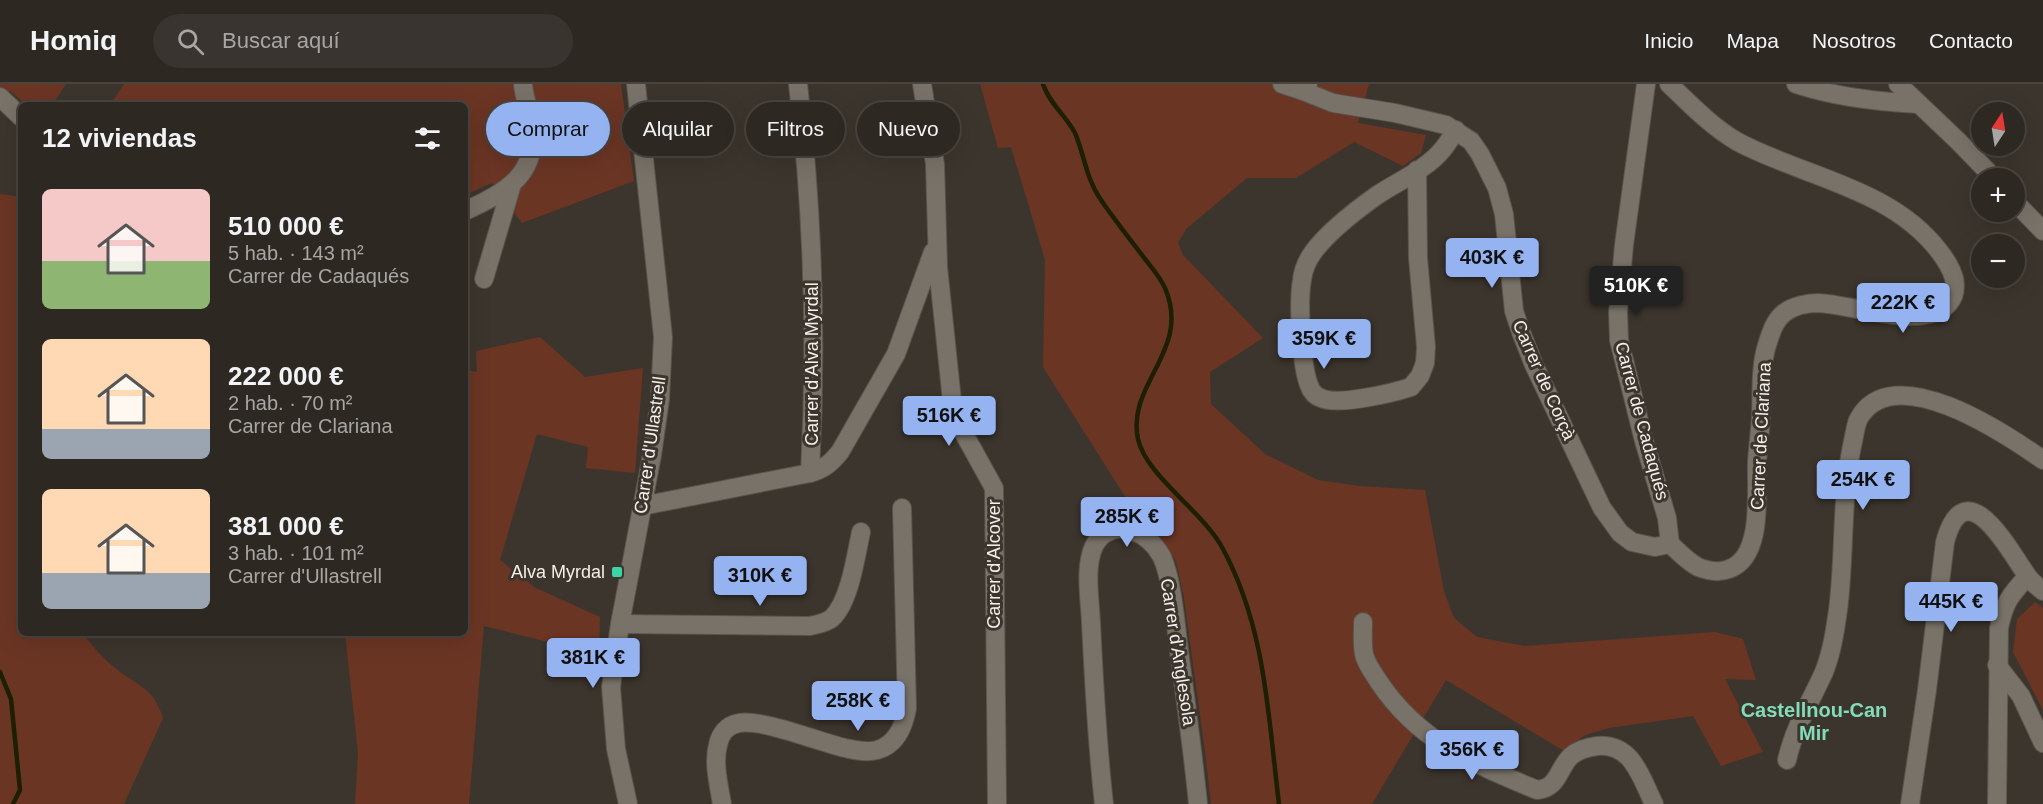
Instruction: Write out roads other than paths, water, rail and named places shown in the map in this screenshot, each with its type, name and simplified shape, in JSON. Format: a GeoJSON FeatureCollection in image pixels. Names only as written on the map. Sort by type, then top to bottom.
{"type":"FeatureCollection","features":[{"type":"Feature","properties":{"kind":"street"},"geometry":{"type":"LineString","coordinates":[[468,210],[520,177],[533,147],[532,122],[523,84]]}},
{"type":"Feature","properties":{"kind":"street","name":"Carrer d'Ullastrell"},"geometry":{"type":"LineString","coordinates":[[628,804],[616,749],[612,706],[613,667],[660,399],[663,337],[636,84]]}},
{"type":"Feature","properties":{"kind":"street","name":"Carrer d'Alva Myrdal"},"geometry":{"type":"LineString","coordinates":[[798,84],[812,259],[813,402],[810,473]]}},
{"type":"Feature","properties":{"kind":"street","name":"Carrer d'Alcover"},"geometry":{"type":"LineString","coordinates":[[922,84],[934,164],[938,267],[952,400],[957,422],[994,488],[998,804]]}},
{"type":"Feature","properties":{"kind":"street"},"geometry":{"type":"LineString","coordinates":[[1282,84],[1306,88]]}},
{"type":"Feature","properties":{"kind":"street","name":"Carrer de Cadaqués"},"geometry":{"type":"LineString","coordinates":[[1646,84],[1617,312],[1619,340],[1644,441],[1667,518],[1670,544]]}},
{"type":"Feature","properties":{"kind":"street","name":"Carrer de Clariana"},"geometry":{"type":"LineString","coordinates":[[1669,84],[1717,128],[1736,140],[1763,154],[1874,200],[1904,217],[1933,243],[1948,263],[1956,288],[1952,299],[1944,309],[1935,314],[1923,316],[1904,316],[1816,303],[1800,306],[1784,313],[1775,323],[1766,349],[1753,540],[1736,567],[1722,572],[1698,567],[1670,544]]}},
{"type":"Feature","properties":{"kind":"street"},"geometry":{"type":"LineString","coordinates":[[1796,84],[1889,103],[1919,104]]}},
{"type":"Feature","properties":{"kind":"street"},"geometry":{"type":"LineString","coordinates":[[1898,84],[1984,168]]}},
{"type":"Feature","properties":{"kind":"street","name":"Carrer de Corçà"},"geometry":{"type":"LineString","coordinates":[[1306,88],[1333,103],[1425,119],[1456,130],[1471,141],[1497,188],[1504,214],[1514,311],[1534,365],[1602,508],[1620,533],[1632,542],[1655,547],[1670,544]]}},
{"type":"Feature","properties":{"kind":"street"},"geometry":{"type":"LineString","coordinates":[[0,97],[18,114]]}},
{"type":"Feature","properties":{"kind":"street"},"geometry":{"type":"LineString","coordinates":[[1417,170],[1418,258],[1426,347],[1425,363],[1420,376],[1411,387],[1351,400],[1322,399],[1312,393],[1308,383],[1305,360],[1302,280],[1307,263],[1324,239],[1374,197],[1417,170],[1428,164],[1443,149],[1456,130]]}},
{"type":"Feature","properties":{"kind":"street"},"geometry":{"type":"LineString","coordinates":[[484,279],[512,184]]}},
{"type":"Feature","properties":{"kind":"street"},"geometry":{"type":"LineString","coordinates":[[2025,212],[2043,231]]}},
{"type":"Feature","properties":{"kind":"street"},"geometry":{"type":"LineString","coordinates":[[642,506],[810,473],[823,469],[831,463],[840,452],[896,354],[938,238]]}},
{"type":"Feature","properties":{"kind":"street"},"geometry":{"type":"LineString","coordinates":[[1787,760],[1791,743],[1825,669],[1833,643],[1838,608],[1846,484],[1857,422],[1864,411],[1882,399],[1899,396],[1942,403],[1985,422],[2043,460]]}},
{"type":"Feature","properties":{"kind":"street"},"geometry":{"type":"LineString","coordinates":[[722,804],[716,755],[720,737],[731,726],[738,723],[765,726],[866,752],[885,747],[900,731],[905,721],[907,708],[902,508]]}},
{"type":"Feature","properties":{"kind":"street"},"geometry":{"type":"LineString","coordinates":[[1910,804],[1945,542],[1949,526],[1954,518],[1961,513],[1968,512],[1985,518],[2043,591]]}},
{"type":"Feature","properties":{"kind":"street","name":"Carrer d'Anglesola"},"geometry":{"type":"LineString","coordinates":[[1104,804],[1094,698],[1089,569],[1094,546],[1100,536],[1118,529],[1142,534],[1162,558],[1175,620],[1198,804]]}},
{"type":"Feature","properties":{"kind":"street"},"geometry":{"type":"LineString","coordinates":[[620,624],[810,626],[824,623],[838,611],[844,599],[861,531]]}},
{"type":"Feature","properties":{"kind":"street"},"geometry":{"type":"LineString","coordinates":[[1997,804],[1998,664],[2002,609],[2009,596],[2035,580]]}},
{"type":"Feature","properties":{"kind":"street"},"geometry":{"type":"LineString","coordinates":[[1363,622],[1364,656],[1383,688],[1412,723],[1457,754],[1537,790],[1545,789],[1552,784],[1572,756],[1583,749],[1612,746],[1629,757],[1654,804]]}},
{"type":"Feature","properties":{"kind":"street"},"geometry":{"type":"LineString","coordinates":[[1998,664],[2021,696],[2043,743]]}},
{"type":"Feature","properties":{"kind":"waterway"},"geometry":{"type":"LineString","coordinates":[[1043,84],[1049,97],[1075,133],[1091,182],[1099,197],[1165,288],[1171,310],[1170,330],[1165,349],[1141,401],[1137,419],[1138,439],[1152,467],[1214,535],[1237,579],[1257,642],[1263,674],[1279,804]]}},
{"type":"Feature","properties":{"kind":"waterway"},"geometry":{"type":"LineString","coordinates":[[0,672],[11,699],[20,790],[13,804]]}},
{"type":"Feature","properties":{"kind":"place","name":"Alva Myrdal"},"geometry":{"type":"Point","coordinates":[617,572]}},
{"type":"Feature","properties":{"kind":"district","name":"Castellnou-Can Mir"},"geometry":{"type":"Point","coordinates":[1814,722]}}]}
